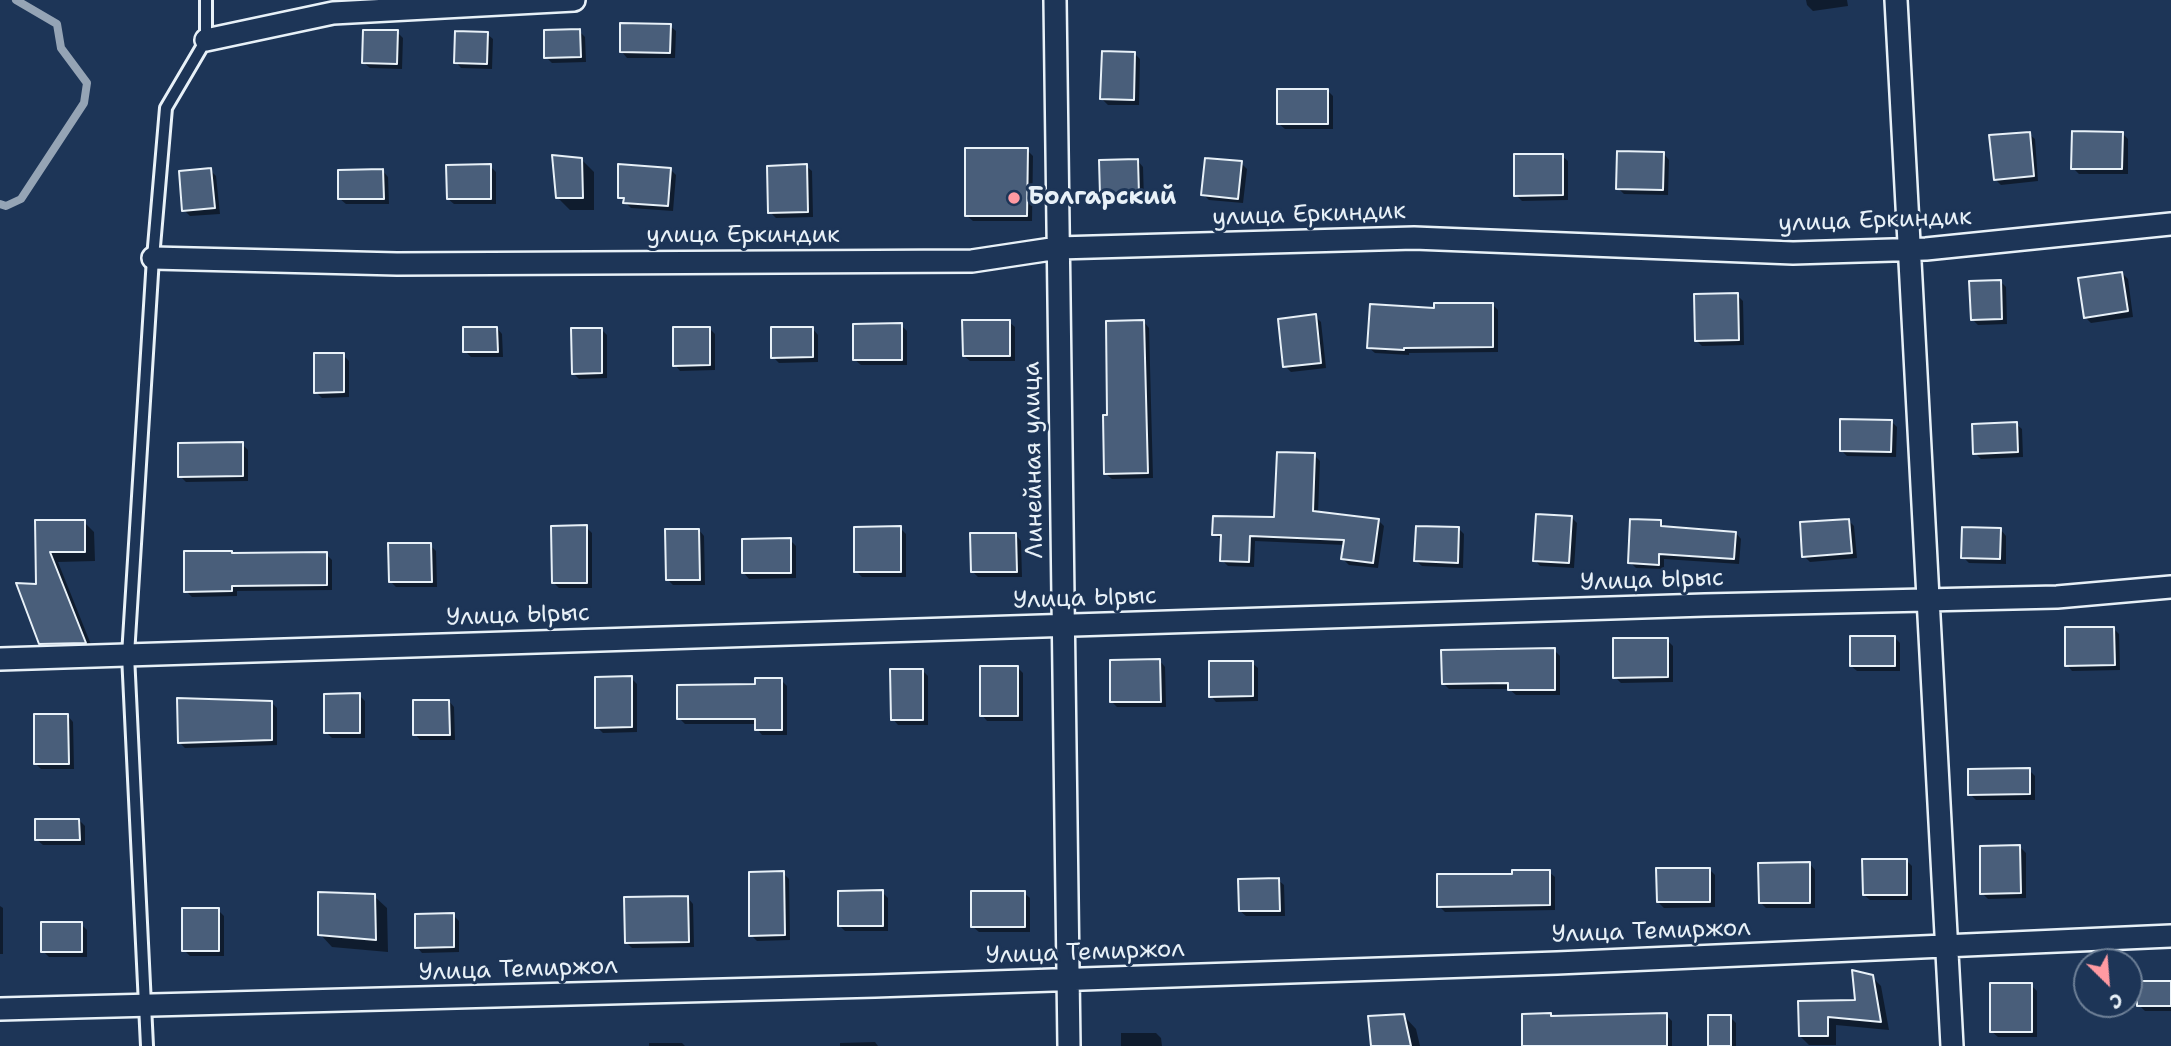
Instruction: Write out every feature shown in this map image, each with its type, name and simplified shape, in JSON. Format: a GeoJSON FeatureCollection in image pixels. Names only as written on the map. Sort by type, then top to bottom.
{"type":"FeatureCollection","features":[{"type":"Feature","properties":{"kind":"street"},"geometry":{"type":"LineString","coordinates":[[206,40],[333,13],[574,0]]}},
{"type":"Feature","properties":{"kind":"street","name":"Линейная улица"},"geometry":{"type":"LineString","coordinates":[[1055,0],[1069,1046]]}},
{"type":"Feature","properties":{"kind":"street"},"geometry":{"type":"LineString","coordinates":[[1896,0],[1952,1046]]}},
{"type":"Feature","properties":{"kind":"street","name":"улица Еркиндик"},"geometry":{"type":"LineString","coordinates":[[153,258],[397,264],[972,261],[1058,248],[1414,238],[1793,253],[1911,249],[2171,223]]}},
{"type":"Feature","properties":{"kind":"street","name":"Улица Ырыс"},"geometry":{"type":"LineString","coordinates":[[0,659],[2057,597],[2171,587]]}},
{"type":"Feature","properties":{"kind":"street","name":"Улица Темиржол"},"geometry":{"type":"LineString","coordinates":[[0,1009],[1069,979],[1571,962],[2171,936]]}},
{"type":"Feature","properties":{"kind":"lane"},"geometry":{"type":"LineString","coordinates":[[148,1046],[128,655],[153,258],[166,108],[206,40],[206,0]]}},
{"type":"Feature","properties":{"kind":"building"},"geometry":{"type":"Polygon","coordinates":[[[620,23],[671,24],[670,53],[620,52],[620,23]]]}},
{"type":"Feature","properties":{"kind":"building"},"geometry":{"type":"Polygon","coordinates":[[[580,29],[581,57],[544,58],[544,30],[580,29]]]}},
{"type":"Feature","properties":{"kind":"building"},"geometry":{"type":"Polygon","coordinates":[[[363,30],[398,30],[397,64],[362,63],[363,30]]]}},
{"type":"Feature","properties":{"kind":"building"},"geometry":{"type":"Polygon","coordinates":[[[455,31],[488,32],[487,64],[454,63],[455,31]]]}},
{"type":"Feature","properties":{"kind":"building"},"geometry":{"type":"Polygon","coordinates":[[[1102,51],[1135,52],[1134,100],[1100,99],[1102,51]]]}},
{"type":"Feature","properties":{"kind":"building"},"geometry":{"type":"Polygon","coordinates":[[[1277,89],[1328,89],[1328,124],[1277,124],[1277,89]]]}},
{"type":"Feature","properties":{"kind":"building"},"geometry":{"type":"Polygon","coordinates":[[[2072,131],[2123,132],[2122,169],[2071,169],[2072,131]]]}},
{"type":"Feature","properties":{"kind":"building"},"geometry":{"type":"Polygon","coordinates":[[[2030,132],[2034,176],[1994,180],[1989,135],[2030,132]]]}},
{"type":"Feature","properties":{"kind":"building"},"geometry":{"type":"Polygon","coordinates":[[[965,148],[1028,148],[1027,216],[965,216],[965,148]]]}},
{"type":"Feature","properties":{"kind":"building"},"geometry":{"type":"Polygon","coordinates":[[[1617,151],[1664,152],[1663,190],[1616,189],[1617,151]]]}},
{"type":"Feature","properties":{"kind":"building"},"geometry":{"type":"Polygon","coordinates":[[[1514,154],[1563,154],[1563,195],[1514,196],[1514,154]]]}},
{"type":"Feature","properties":{"kind":"building"},"geometry":{"type":"Polygon","coordinates":[[[552,155],[582,158],[583,198],[556,198],[552,155]]]}},
{"type":"Feature","properties":{"kind":"building"},"geometry":{"type":"Polygon","coordinates":[[[1205,158],[1242,161],[1238,199],[1201,195],[1205,158]]]}},
{"type":"Feature","properties":{"kind":"building"},"geometry":{"type":"Polygon","coordinates":[[[1138,159],[1139,195],[1100,195],[1099,160],[1138,159]]]}},
{"type":"Feature","properties":{"kind":"building"},"geometry":{"type":"Polygon","coordinates":[[[491,164],[491,199],[447,199],[446,165],[491,164]]]}},
{"type":"Feature","properties":{"kind":"building"},"geometry":{"type":"Polygon","coordinates":[[[618,164],[671,168],[668,206],[623,203],[624,198],[618,198],[618,164]]]}},
{"type":"Feature","properties":{"kind":"building"},"geometry":{"type":"Polygon","coordinates":[[[807,164],[808,212],[768,213],[767,166],[807,164]]]}},
{"type":"Feature","properties":{"kind":"building"},"geometry":{"type":"Polygon","coordinates":[[[211,168],[215,208],[182,211],[179,171],[211,168]]]}},
{"type":"Feature","properties":{"kind":"building"},"geometry":{"type":"Polygon","coordinates":[[[383,169],[384,199],[338,199],[338,170],[383,169]]]}},
{"type":"Feature","properties":{"kind":"building"},"geometry":{"type":"Polygon","coordinates":[[[2122,272],[2128,311],[2084,318],[2078,278],[2122,272]]]}},
{"type":"Feature","properties":{"kind":"building"},"geometry":{"type":"Polygon","coordinates":[[[2001,280],[2002,319],[1971,320],[1969,281],[2001,280]]]}},
{"type":"Feature","properties":{"kind":"building"},"geometry":{"type":"Polygon","coordinates":[[[1738,293],[1739,340],[1695,341],[1694,294],[1738,293]]]}},
{"type":"Feature","properties":{"kind":"building"},"geometry":{"type":"Polygon","coordinates":[[[1434,303],[1493,303],[1493,347],[1404,350],[1367,348],[1370,304],[1434,308],[1434,303]]]}},
{"type":"Feature","properties":{"kind":"building"},"geometry":{"type":"Polygon","coordinates":[[[1316,314],[1321,363],[1283,367],[1278,319],[1316,314]]]}},
{"type":"Feature","properties":{"kind":"building"},"geometry":{"type":"Polygon","coordinates":[[[962,320],[1010,320],[1010,356],[963,356],[962,320]]]}},
{"type":"Feature","properties":{"kind":"building"},"geometry":{"type":"Polygon","coordinates":[[[1144,320],[1148,473],[1104,474],[1103,415],[1107,415],[1106,321],[1144,320]]]}},
{"type":"Feature","properties":{"kind":"building"},"geometry":{"type":"Polygon","coordinates":[[[902,323],[902,360],[853,360],[853,324],[902,323]]]}},
{"type":"Feature","properties":{"kind":"building"},"geometry":{"type":"Polygon","coordinates":[[[463,327],[497,327],[498,352],[463,352],[463,327]]]}},
{"type":"Feature","properties":{"kind":"building"},"geometry":{"type":"Polygon","coordinates":[[[673,327],[710,327],[710,365],[673,366],[673,327]]]}},
{"type":"Feature","properties":{"kind":"building"},"geometry":{"type":"Polygon","coordinates":[[[771,327],[813,327],[813,357],[771,358],[771,327]]]}},
{"type":"Feature","properties":{"kind":"building"},"geometry":{"type":"Polygon","coordinates":[[[571,328],[602,328],[602,373],[572,374],[571,328]]]}},
{"type":"Feature","properties":{"kind":"building"},"geometry":{"type":"Polygon","coordinates":[[[314,353],[344,353],[344,392],[314,393],[314,353]]]}},
{"type":"Feature","properties":{"kind":"building"},"geometry":{"type":"Polygon","coordinates":[[[1840,419],[1892,420],[1891,452],[1840,451],[1840,419]]]}},
{"type":"Feature","properties":{"kind":"building"},"geometry":{"type":"Polygon","coordinates":[[[2017,422],[2018,452],[1973,454],[1972,424],[2017,422]]]}},
{"type":"Feature","properties":{"kind":"building"},"geometry":{"type":"Polygon","coordinates":[[[243,442],[243,476],[178,477],[178,443],[243,442]]]}},
{"type":"Feature","properties":{"kind":"building"},"geometry":{"type":"Polygon","coordinates":[[[1277,452],[1315,453],[1313,511],[1379,519],[1373,563],[1341,559],[1344,540],[1250,536],[1249,562],[1220,561],[1221,535],[1212,535],[1213,516],[1274,517],[1277,452]]]}},
{"type":"Feature","properties":{"kind":"building"},"geometry":{"type":"Polygon","coordinates":[[[1536,514],[1572,516],[1569,563],[1533,561],[1536,514]]]}},
{"type":"Feature","properties":{"kind":"building"},"geometry":{"type":"Polygon","coordinates":[[[1630,519],[1661,520],[1661,526],[1736,532],[1734,559],[1659,554],[1659,565],[1628,563],[1630,519]]]}},
{"type":"Feature","properties":{"kind":"building"},"geometry":{"type":"Polygon","coordinates":[[[1849,519],[1852,553],[1802,557],[1800,522],[1849,519]]]}},
{"type":"Feature","properties":{"kind":"building"},"geometry":{"type":"Polygon","coordinates":[[[35,520],[85,520],[85,552],[50,552],[86,643],[39,644],[16,583],[36,584],[35,520]]]}},
{"type":"Feature","properties":{"kind":"building"},"geometry":{"type":"Polygon","coordinates":[[[587,525],[587,583],[552,583],[551,526],[587,525]]]}},
{"type":"Feature","properties":{"kind":"building"},"geometry":{"type":"Polygon","coordinates":[[[901,526],[901,572],[854,572],[854,527],[901,526]]]}},
{"type":"Feature","properties":{"kind":"building"},"geometry":{"type":"Polygon","coordinates":[[[1416,526],[1459,527],[1458,563],[1414,561],[1416,526]]]}},
{"type":"Feature","properties":{"kind":"building"},"geometry":{"type":"Polygon","coordinates":[[[1962,527],[2001,528],[2000,559],[1961,558],[1962,527]]]}},
{"type":"Feature","properties":{"kind":"building"},"geometry":{"type":"Polygon","coordinates":[[[665,529],[699,529],[700,580],[666,580],[665,529]]]}},
{"type":"Feature","properties":{"kind":"building"},"geometry":{"type":"Polygon","coordinates":[[[970,533],[1016,533],[1017,572],[971,572],[970,533]]]}},
{"type":"Feature","properties":{"kind":"building"},"geometry":{"type":"Polygon","coordinates":[[[791,538],[791,573],[742,573],[742,539],[791,538]]]}},
{"type":"Feature","properties":{"kind":"building"},"geometry":{"type":"Polygon","coordinates":[[[388,543],[431,543],[432,582],[389,582],[388,543]]]}},
{"type":"Feature","properties":{"kind":"building"},"geometry":{"type":"Polygon","coordinates":[[[184,551],[327,552],[327,585],[232,586],[232,591],[184,592],[184,551]]]}},
{"type":"Feature","properties":{"kind":"building"},"geometry":{"type":"Polygon","coordinates":[[[2065,627],[2114,627],[2115,665],[2065,666],[2065,627]]]}},
{"type":"Feature","properties":{"kind":"building"},"geometry":{"type":"Polygon","coordinates":[[[1850,636],[1895,636],[1895,666],[1850,666],[1850,636]]]}},
{"type":"Feature","properties":{"kind":"building"},"geometry":{"type":"Polygon","coordinates":[[[1613,638],[1668,638],[1668,677],[1613,678],[1613,638]]]}},
{"type":"Feature","properties":{"kind":"building"},"geometry":{"type":"Polygon","coordinates":[[[1555,648],[1555,690],[1508,690],[1508,683],[1442,684],[1441,650],[1555,648]]]}},
{"type":"Feature","properties":{"kind":"building"},"geometry":{"type":"Polygon","coordinates":[[[1160,659],[1161,702],[1110,702],[1110,660],[1160,659]]]}},
{"type":"Feature","properties":{"kind":"building"},"geometry":{"type":"Polygon","coordinates":[[[1209,661],[1253,661],[1253,696],[1209,697],[1209,661]]]}},
{"type":"Feature","properties":{"kind":"building"},"geometry":{"type":"Polygon","coordinates":[[[980,666],[1018,666],[1018,716],[980,716],[980,666]]]}},
{"type":"Feature","properties":{"kind":"building"},"geometry":{"type":"Polygon","coordinates":[[[890,669],[923,669],[923,720],[891,720],[890,669]]]}},
{"type":"Feature","properties":{"kind":"building"},"geometry":{"type":"Polygon","coordinates":[[[632,676],[632,727],[595,728],[595,677],[632,676]]]}},
{"type":"Feature","properties":{"kind":"building"},"geometry":{"type":"Polygon","coordinates":[[[755,678],[782,678],[782,730],[755,730],[755,719],[677,719],[677,685],[755,684],[755,678]]]}},
{"type":"Feature","properties":{"kind":"building"},"geometry":{"type":"Polygon","coordinates":[[[360,693],[360,733],[324,733],[324,694],[360,693]]]}},
{"type":"Feature","properties":{"kind":"building"},"geometry":{"type":"Polygon","coordinates":[[[177,698],[272,701],[272,740],[178,743],[177,698]]]}},
{"type":"Feature","properties":{"kind":"building"},"geometry":{"type":"Polygon","coordinates":[[[413,700],[449,700],[450,735],[413,735],[413,700]]]}},
{"type":"Feature","properties":{"kind":"building"},"geometry":{"type":"Polygon","coordinates":[[[34,714],[68,714],[69,764],[34,764],[34,714]]]}},
{"type":"Feature","properties":{"kind":"building"},"geometry":{"type":"Polygon","coordinates":[[[2030,768],[2030,794],[1968,795],[1968,769],[2030,768]]]}},
{"type":"Feature","properties":{"kind":"building"},"geometry":{"type":"Polygon","coordinates":[[[35,819],[79,819],[80,840],[35,840],[35,819]]]}},
{"type":"Feature","properties":{"kind":"building"},"geometry":{"type":"Polygon","coordinates":[[[2020,845],[2021,893],[1980,894],[1980,846],[2020,845]]]}},
{"type":"Feature","properties":{"kind":"building"},"geometry":{"type":"Polygon","coordinates":[[[1862,859],[1907,859],[1907,895],[1863,895],[1862,859]]]}},
{"type":"Feature","properties":{"kind":"building"},"geometry":{"type":"Polygon","coordinates":[[[1810,862],[1810,903],[1759,903],[1758,863],[1810,862]]]}},
{"type":"Feature","properties":{"kind":"building"},"geometry":{"type":"Polygon","coordinates":[[[1656,868],[1710,868],[1710,902],[1657,902],[1656,868]]]}},
{"type":"Feature","properties":{"kind":"building"},"geometry":{"type":"Polygon","coordinates":[[[1512,870],[1550,870],[1550,905],[1437,907],[1437,874],[1512,874],[1512,870]]]}},
{"type":"Feature","properties":{"kind":"building"},"geometry":{"type":"Polygon","coordinates":[[[784,871],[785,935],[749,936],[749,872],[784,871]]]}},
{"type":"Feature","properties":{"kind":"building"},"geometry":{"type":"Polygon","coordinates":[[[1279,878],[1280,911],[1239,911],[1238,879],[1279,878]]]}},
{"type":"Feature","properties":{"kind":"building"},"geometry":{"type":"Polygon","coordinates":[[[883,890],[883,926],[838,926],[838,891],[883,890]]]}},
{"type":"Feature","properties":{"kind":"building"},"geometry":{"type":"Polygon","coordinates":[[[971,891],[1025,891],[1025,927],[971,927],[971,891]]]}},
{"type":"Feature","properties":{"kind":"building"},"geometry":{"type":"Polygon","coordinates":[[[318,892],[375,894],[376,940],[318,935],[318,892]]]}},
{"type":"Feature","properties":{"kind":"building"},"geometry":{"type":"Polygon","coordinates":[[[688,896],[689,942],[625,943],[624,897],[688,896]]]}},
{"type":"Feature","properties":{"kind":"building"},"geometry":{"type":"Polygon","coordinates":[[[182,908],[219,908],[219,951],[182,951],[182,908]]]}},
{"type":"Feature","properties":{"kind":"building"},"geometry":{"type":"Polygon","coordinates":[[[454,913],[454,947],[415,948],[415,914],[454,913]]]}},
{"type":"Feature","properties":{"kind":"building"},"geometry":{"type":"Polygon","coordinates":[[[41,922],[82,922],[82,952],[41,952],[41,922]]]}},
{"type":"Feature","properties":{"kind":"building"},"geometry":{"type":"Polygon","coordinates":[[[1852,970],[1873,975],[1881,1022],[1828,1017],[1828,1036],[1799,1036],[1798,1001],[1855,1000],[1852,970]]]}},
{"type":"Feature","properties":{"kind":"building"},"geometry":{"type":"Polygon","coordinates":[[[2143,981],[2171,981],[2171,1006],[2143,1006],[2143,981]]]}},
{"type":"Feature","properties":{"kind":"building"},"geometry":{"type":"Polygon","coordinates":[[[1990,983],[2032,983],[2032,1032],[1990,1032],[1990,983]]]}},
{"type":"Feature","properties":{"kind":"building"},"geometry":{"type":"Polygon","coordinates":[[[1551,1013],[1551,1016],[1667,1013],[1667,1046],[1522,1046],[1522,1014],[1551,1013]]]}},
{"type":"Feature","properties":{"kind":"building"},"geometry":{"type":"Polygon","coordinates":[[[1404,1014],[1411,1046],[1371,1046],[1368,1016],[1404,1014]]]}},
{"type":"Feature","properties":{"kind":"building"},"geometry":{"type":"Polygon","coordinates":[[[1708,1015],[1731,1015],[1731,1046],[1708,1046],[1708,1015]]]}},
{"type":"Feature","properties":{"kind":"waterway"},"geometry":{"type":"LineString","coordinates":[[0,204],[6,206],[21,199],[84,103],[87,83],[61,48],[57,24],[16,0]]}},
{"type":"Feature","properties":{"kind":"place","name":"Болгарский"},"geometry":{"type":"Point","coordinates":[1014,198]}}]}
